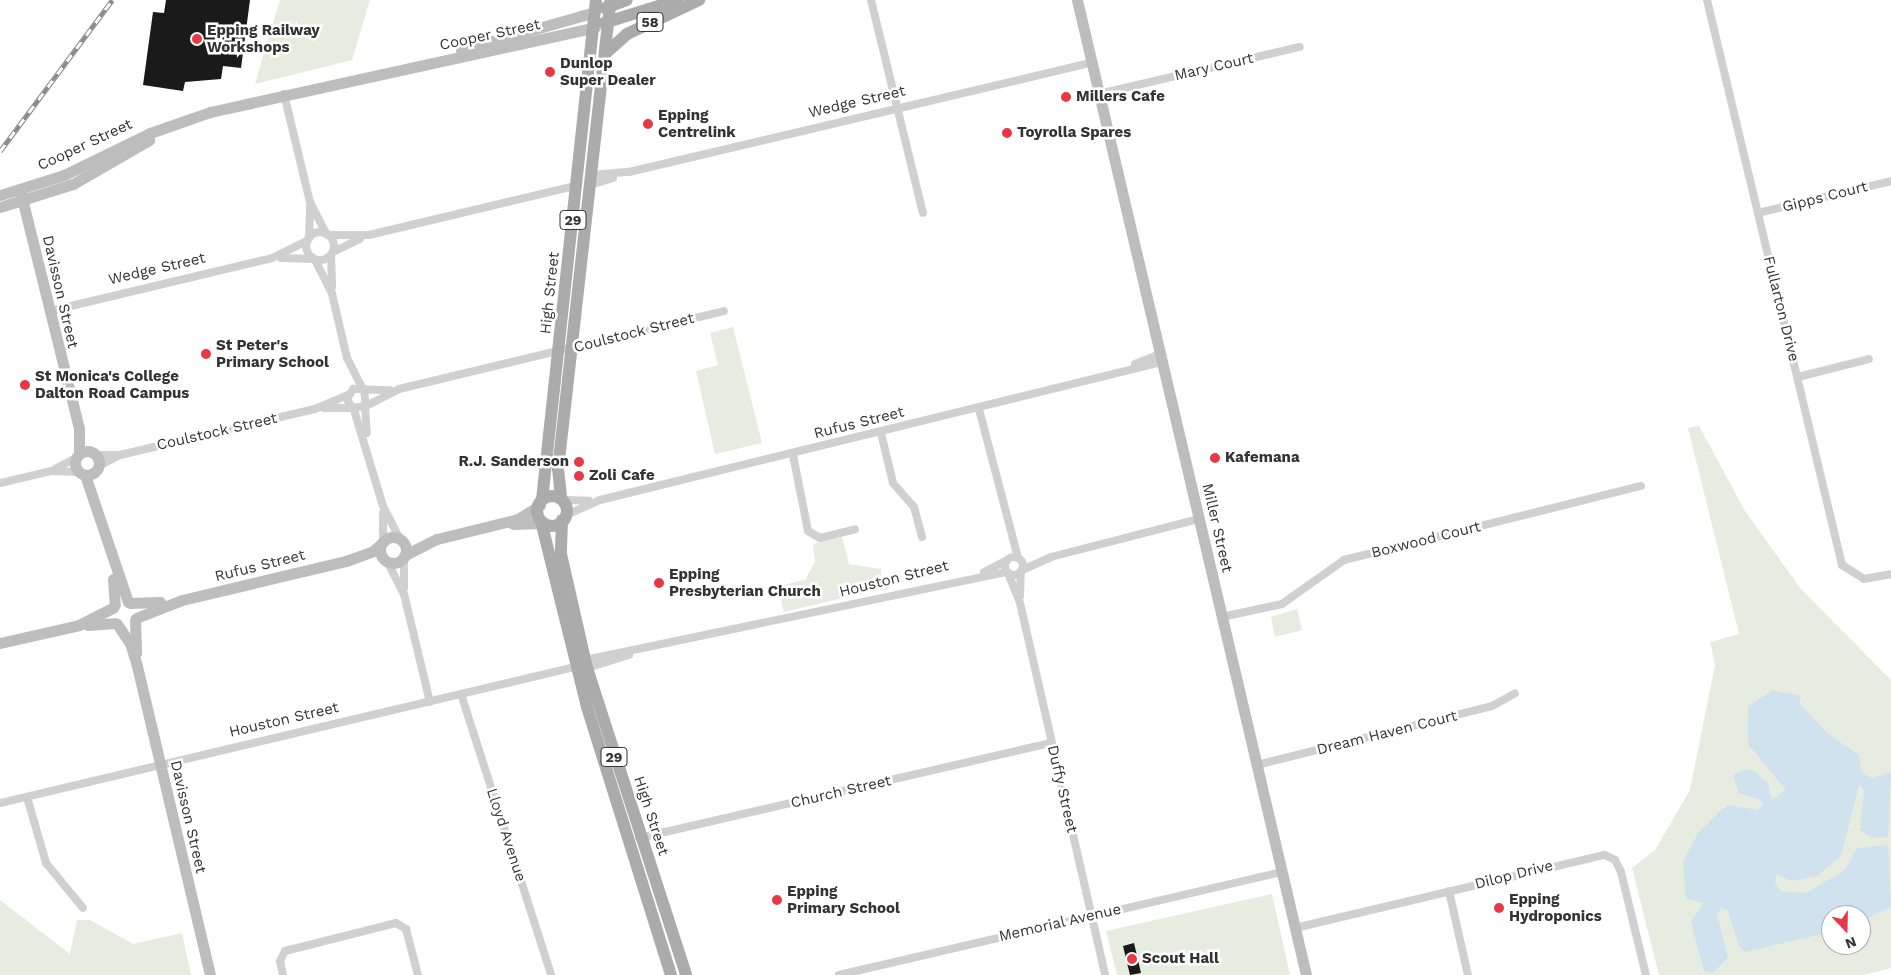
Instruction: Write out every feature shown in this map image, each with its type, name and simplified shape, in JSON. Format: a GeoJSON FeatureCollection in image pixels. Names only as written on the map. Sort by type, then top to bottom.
{"type":"FeatureCollection","features":[{"type":"Feature","properties":{"kind":"main road","name":"Cooper Street"},"geometry":{"type":"LineString","coordinates":[[596,6],[627,0]]}},
{"type":"Feature","properties":{"kind":"main road","name":"Cooper Street"},"geometry":{"type":"LineString","coordinates":[[595,27],[678,0]]}},
{"type":"Feature","properties":{"kind":"main road","name":"58"},"geometry":{"type":"LineString","coordinates":[[606,53],[627,34],[699,0]]}},
{"type":"Feature","properties":{"kind":"main road","name":"High Street"},"geometry":{"type":"LineString","coordinates":[[541,502],[566,349],[590,180],[611,3]]}},
{"type":"Feature","properties":{"kind":"main road","name":"High Street"},"geometry":{"type":"LineString","coordinates":[[562,499],[558,469],[575,186],[596,6]]}},
{"type":"Feature","properties":{"kind":"main road","name":"Wedge Street"},"geometry":{"type":"LineString","coordinates":[[575,186],[590,180]]}},
{"type":"Feature","properties":{"kind":"main road"},"geometry":{"type":"LineString","coordinates":[[541,502],[562,499]]}},
{"type":"Feature","properties":{"kind":"main road","name":"29"},"geometry":{"type":"LineString","coordinates":[[562,499],[563,518]]}},
{"type":"Feature","properties":{"kind":"main road","name":"29"},"geometry":{"type":"LineString","coordinates":[[541,502],[541,524]]}},
{"type":"Feature","properties":{"kind":"main road","name":"High Street"},"geometry":{"type":"LineString","coordinates":[[563,518],[561,554],[582,665]]}},
{"type":"Feature","properties":{"kind":"main road"},"geometry":{"type":"LineString","coordinates":[[541,524],[552,526],[563,518]]}},
{"type":"Feature","properties":{"kind":"main road","name":"High Street"},"geometry":{"type":"LineString","coordinates":[[541,524],[635,840],[671,975]]}},
{"type":"Feature","properties":{"kind":"main road","name":"High Street"},"geometry":{"type":"LineString","coordinates":[[635,840],[686,975]]}},
{"type":"Feature","properties":{"kind":"street"},"geometry":{"type":"LineString","coordinates":[[872,0],[922,213]]}},
{"type":"Feature","properties":{"kind":"street","name":"Miller Street"},"geometry":{"type":"LineString","coordinates":[[1077,0],[1306,975]]}},
{"type":"Feature","properties":{"kind":"street","name":"Fullarton Drive"},"geometry":{"type":"LineString","coordinates":[[1707,0],[1842,565],[1864,579],[1891,574]]}},
{"type":"Feature","properties":{"kind":"street","name":"Cooper Street"},"geometry":{"type":"LineString","coordinates":[[306,89],[596,6]]}},
{"type":"Feature","properties":{"kind":"street","name":"Cooper Street"},"geometry":{"type":"LineString","coordinates":[[0,195],[20,190],[183,121],[284,94],[595,27]]}},
{"type":"Feature","properties":{"kind":"street","name":"Mary Court"},"geometry":{"type":"LineString","coordinates":[[1099,94],[1300,47]]}},
{"type":"Feature","properties":{"kind":"street","name":"Wedge Street"},"geometry":{"type":"LineString","coordinates":[[590,180],[1091,63]]}},
{"type":"Feature","properties":{"kind":"street"},"geometry":{"type":"LineString","coordinates":[[284,94],[310,202],[327,234],[332,254],[332,294],[347,358],[348,394],[367,442],[383,506],[400,538],[405,556],[404,594]]}},
{"type":"Feature","properties":{"kind":"street","name":"Cooper Street"},"geometry":{"type":"LineString","coordinates":[[0,207],[23,202],[93,175],[183,121]]}},
{"type":"Feature","properties":{"kind":"street","name":"Gipps Court"},"geometry":{"type":"LineString","coordinates":[[1758,213],[1891,181]]}},
{"type":"Feature","properties":{"kind":"street","name":"Wedge Street"},"geometry":{"type":"LineString","coordinates":[[272,258],[314,259],[332,254],[369,235],[575,186]]}},
{"type":"Feature","properties":{"kind":"street","name":"Davisson Street"},"geometry":{"type":"LineString","coordinates":[[20,190],[79,429],[91,465],[95,495],[113,568],[135,619],[136,666]]}},
{"type":"Feature","properties":{"kind":"street"},"geometry":{"type":"LineString","coordinates":[[310,202],[306,249],[314,259],[332,294]]}},
{"type":"Feature","properties":{"kind":"street","name":"Wedge Street"},"geometry":{"type":"LineString","coordinates":[[50,311],[272,258],[308,239],[327,234],[369,235]]}},
{"type":"Feature","properties":{"kind":"street","name":"Coulstock Street"},"geometry":{"type":"LineString","coordinates":[[0,483],[51,471],[91,465],[120,455],[315,409],[348,394],[363,390],[399,389],[724,311]]}},
{"type":"Feature","properties":{"kind":"street"},"geometry":{"type":"LineString","coordinates":[[347,358],[363,390],[366,407],[367,442]]}},
{"type":"Feature","properties":{"kind":"street","name":"Rufus Street"},"geometry":{"type":"LineString","coordinates":[[563,518],[600,500],[979,409],[1161,358]]}},
{"type":"Feature","properties":{"kind":"street"},"geometry":{"type":"LineString","coordinates":[[1798,377],[1869,359]]}},
{"type":"Feature","properties":{"kind":"street","name":"Coulstock Street"},"geometry":{"type":"LineString","coordinates":[[315,409],[366,407],[399,389]]}},
{"type":"Feature","properties":{"kind":"street"},"geometry":{"type":"LineString","coordinates":[[979,409],[1008,528],[1018,558],[1051,557]]}},
{"type":"Feature","properties":{"kind":"street","name":"Davisson Street"},"geometry":{"type":"LineString","coordinates":[[79,429],[78,456],[91,465]]}},
{"type":"Feature","properties":{"kind":"street"},"geometry":{"type":"LineString","coordinates":[[881,433],[893,483],[914,507],[922,537]]}},
{"type":"Feature","properties":{"kind":"street"},"geometry":{"type":"LineString","coordinates":[[793,455],[808,531],[820,538],[855,530]]}},
{"type":"Feature","properties":{"kind":"street"},"geometry":{"type":"LineString","coordinates":[[78,456],[91,465]]}},
{"type":"Feature","properties":{"kind":"street","name":"Coulstock Street"},"geometry":{"type":"LineString","coordinates":[[51,471],[78,456]]}},
{"type":"Feature","properties":{"kind":"street","name":"Boxwood Court"},"geometry":{"type":"LineString","coordinates":[[1222,617],[1282,604],[1344,560],[1641,486]]}},
{"type":"Feature","properties":{"kind":"street","name":"Rufus Street"},"geometry":{"type":"LineString","coordinates":[[562,499],[600,500]]}},
{"type":"Feature","properties":{"kind":"street"},"geometry":{"type":"LineString","coordinates":[[499,525],[541,502]]}},
{"type":"Feature","properties":{"kind":"street"},"geometry":{"type":"LineString","coordinates":[[383,506],[382,542],[386,560],[404,594],[430,702]]}},
{"type":"Feature","properties":{"kind":"street"},"geometry":{"type":"LineString","coordinates":[[1022,571],[1051,557],[1199,520]]}},
{"type":"Feature","properties":{"kind":"street"},"geometry":{"type":"LineString","coordinates":[[400,538],[437,539],[499,525],[541,524]]}},
{"type":"Feature","properties":{"kind":"street"},"geometry":{"type":"LineString","coordinates":[[1008,528],[1008,560]]}},
{"type":"Feature","properties":{"kind":"street","name":"Rufus Street"},"geometry":{"type":"LineString","coordinates":[[116,624],[129,626],[135,619],[182,600],[346,561],[373,551],[382,542],[400,538]]}},
{"type":"Feature","properties":{"kind":"street"},"geometry":{"type":"LineString","coordinates":[[405,556],[437,539]]}},
{"type":"Feature","properties":{"kind":"street","name":"Rufus Street"},"geometry":{"type":"LineString","coordinates":[[346,561],[386,560],[405,556]]}},
{"type":"Feature","properties":{"kind":"street","name":"Houston Street"},"geometry":{"type":"LineString","coordinates":[[975,576],[1008,560],[1018,558]]}},
{"type":"Feature","properties":{"kind":"street","name":"Duffy Street"},"geometry":{"type":"LineString","coordinates":[[1018,558],[1022,571],[1020,603]]}},
{"type":"Feature","properties":{"kind":"street","name":"Duffy Street"},"geometry":{"type":"LineString","coordinates":[[1008,560],[1008,573],[1020,603],[1105,975]]}},
{"type":"Feature","properties":{"kind":"street","name":"Davisson Street"},"geometry":{"type":"LineString","coordinates":[[113,568],[116,624],[130,643],[210,975]]}},
{"type":"Feature","properties":{"kind":"street","name":"Houston Street"},"geometry":{"type":"LineString","coordinates":[[0,803],[645,650],[975,576],[1022,571]]}},
{"type":"Feature","properties":{"kind":"street","name":"Rufus Street"},"geometry":{"type":"LineString","coordinates":[[114,606],[129,602],[182,600]]}},
{"type":"Feature","properties":{"kind":"street"},"geometry":{"type":"LineString","coordinates":[[78,625],[114,606]]}},
{"type":"Feature","properties":{"kind":"street"},"geometry":{"type":"LineString","coordinates":[[0,643],[78,625],[116,624]]}},
{"type":"Feature","properties":{"kind":"street","name":"Dream Haven Court"},"geometry":{"type":"LineString","coordinates":[[1257,765],[1492,706],[1515,693]]}},
{"type":"Feature","properties":{"kind":"street","name":"Lloyd Avenue"},"geometry":{"type":"LineString","coordinates":[[461,694],[551,975]]}},
{"type":"Feature","properties":{"kind":"street","name":"Church Street"},"geometry":{"type":"LineString","coordinates":[[635,840],[1052,743]]}},
{"type":"Feature","properties":{"kind":"street"},"geometry":{"type":"LineString","coordinates":[[27,797],[46,863],[83,908]]}},
{"type":"Feature","properties":{"kind":"street","name":"Dilop Drive"},"geometry":{"type":"LineString","coordinates":[[1295,928],[1593,855],[1610,857],[1621,872],[1646,975]]}},
{"type":"Feature","properties":{"kind":"street","name":"Memorial Avenue"},"geometry":{"type":"LineString","coordinates":[[839,975],[1282,872]]}},
{"type":"Feature","properties":{"kind":"street"},"geometry":{"type":"LineString","coordinates":[[1449,891],[1468,975]]}},
{"type":"Feature","properties":{"kind":"street"},"geometry":{"type":"LineString","coordinates":[[283,975],[281,955],[391,923],[402,925],[418,975]]}},
{"type":"Feature","properties":{"kind":"shaded area"},"geometry":{"type":"Polygon","coordinates":[[[280,0],[370,0],[352,60],[255,84],[280,0]]]}},
{"type":"Feature","properties":{"kind":"shaded area"},"geometry":{"type":"Polygon","coordinates":[[[733,327],[762,443],[715,454],[696,371],[718,365],[710,333],[733,327]]]}},
{"type":"Feature","properties":{"kind":"shaded area"},"geometry":{"type":"Polygon","coordinates":[[[1699,426],[1745,511],[1800,588],[1891,680],[1891,968],[1864,975],[1659,975],[1632,868],[1655,850],[1690,790],[1715,665],[1710,642],[1739,634],[1688,428],[1699,426]]]}},
{"type":"Feature","properties":{"kind":"shaded area"},"geometry":{"type":"Polygon","coordinates":[[[842,537],[849,564],[881,569],[880,589],[784,612],[778,586],[805,580],[815,562],[813,544],[842,537]]]}},
{"type":"Feature","properties":{"kind":"shaded area"},"geometry":{"type":"Polygon","coordinates":[[[1297,609],[1302,630],[1275,637],[1271,617],[1297,609]]]}},
{"type":"Feature","properties":{"kind":"shaded area"},"geometry":{"type":"Polygon","coordinates":[[[1272,894],[1290,975],[1117,975],[1106,931],[1272,894]]]}},
{"type":"Feature","properties":{"kind":"shaded area"},"geometry":{"type":"Polygon","coordinates":[[[0,900],[70,954],[77,920],[90,920],[133,944],[182,933],[191,975],[0,975],[0,900]]]}},
{"type":"Feature","properties":{"kind":"water"},"geometry":{"type":"Polygon","coordinates":[[[1772,690],[1801,696],[1799,703],[1827,733],[1859,755],[1862,773],[1872,778],[1891,772],[1888,837],[1872,838],[1860,830],[1864,789],[1859,785],[1841,856],[1817,876],[1792,881],[1776,874],[1775,883],[1780,891],[1806,893],[1845,870],[1857,848],[1888,845],[1891,907],[1871,916],[1871,905],[1821,905],[1821,934],[1745,952],[1739,946],[1728,911],[1721,907],[1717,915],[1728,957],[1713,973],[1704,971],[1691,922],[1704,903],[1686,899],[1683,862],[1698,833],[1727,805],[1757,810],[1763,805],[1761,800],[1739,793],[1733,774],[1747,769],[1755,772],[1768,783],[1772,800],[1786,790],[1748,744],[1748,707],[1772,690]]]}},
{"type":"Feature","properties":{"kind":"building","name":"Epping Railway Workshops"},"geometry":{"type":"Polygon","coordinates":[[[166,0],[250,0],[241,68],[223,66],[221,79],[185,82],[183,91],[143,85],[153,12],[164,13],[166,0]]]}},
{"type":"Feature","properties":{"kind":"building","name":"Scout Hall"},"geometry":{"type":"Polygon","coordinates":[[[1134,943],[1141,973],[1130,975],[1123,946],[1134,943]]]}},
{"type":"Feature","properties":{"kind":"railway"},"geometry":{"type":"LineString","coordinates":[[0,151],[112,0]]}},
{"type":"Feature","properties":{"kind":"place","name":"Epping Railway Workshops"},"geometry":{"type":"Point","coordinates":[197,39]}},
{"type":"Feature","properties":{"kind":"place","name":"Dunlop Super Dealer"},"geometry":{"type":"Point","coordinates":[550,72]}},
{"type":"Feature","properties":{"kind":"place","name":"Millers Cafe"},"geometry":{"type":"Point","coordinates":[1066,97]}},
{"type":"Feature","properties":{"kind":"place","name":"Epping Centrelink"},"geometry":{"type":"Point","coordinates":[648,124]}},
{"type":"Feature","properties":{"kind":"place","name":"Toyrolla Spares"},"geometry":{"type":"Point","coordinates":[1007,133]}},
{"type":"Feature","properties":{"kind":"place","name":"St Peter's Primary School"},"geometry":{"type":"Point","coordinates":[206,354]}},
{"type":"Feature","properties":{"kind":"place","name":"St Monica's College Dalton Road Campus"},"geometry":{"type":"Point","coordinates":[25,385]}},
{"type":"Feature","properties":{"kind":"place","name":"Kafemana"},"geometry":{"type":"Point","coordinates":[1215,458]}},
{"type":"Feature","properties":{"kind":"place","name":"R.J. Sanderson"},"geometry":{"type":"Point","coordinates":[579,462]}},
{"type":"Feature","properties":{"kind":"place","name":"Zoli Cafe"},"geometry":{"type":"Point","coordinates":[579,476]}},
{"type":"Feature","properties":{"kind":"place","name":"Epping Presbyterian Church"},"geometry":{"type":"Point","coordinates":[659,583]}},
{"type":"Feature","properties":{"kind":"place","name":"Epping Primary School"},"geometry":{"type":"Point","coordinates":[777,900]}},
{"type":"Feature","properties":{"kind":"place","name":"Epping Hydroponics"},"geometry":{"type":"Point","coordinates":[1499,908]}},
{"type":"Feature","properties":{"kind":"place","name":"Scout Hall"},"geometry":{"type":"Point","coordinates":[1132,959]}}]}
